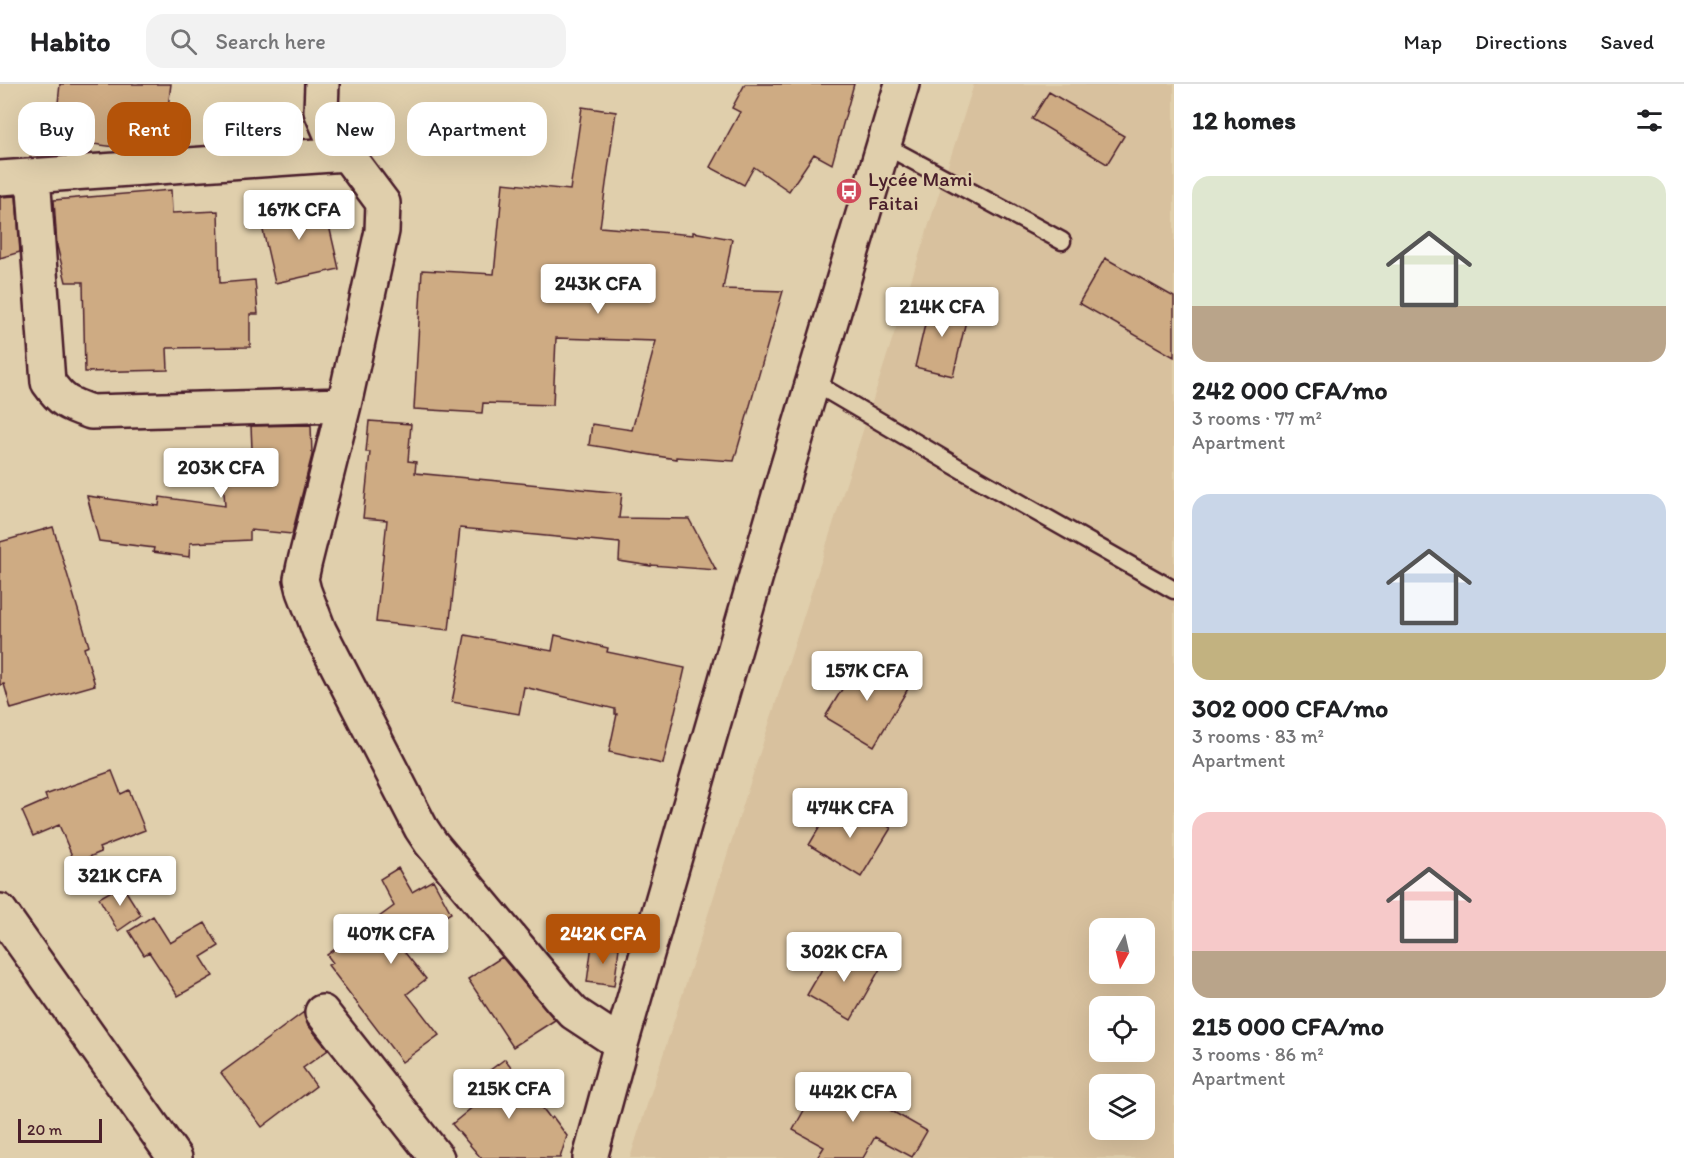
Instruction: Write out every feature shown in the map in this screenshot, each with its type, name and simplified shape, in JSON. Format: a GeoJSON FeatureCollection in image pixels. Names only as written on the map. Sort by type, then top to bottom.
{"type":"FeatureCollection","features":[{"type":"Feature","properties":{"kind":"street"},"geometry":{"type":"LineString","coordinates":[[321,102],[322,84]]}},
{"type":"Feature","properties":{"kind":"street"},"geometry":{"type":"LineString","coordinates":[[590,1158],[813,382],[902,84]]}},
{"type":"Feature","properties":{"kind":"street"},"geometry":{"type":"LineString","coordinates":[[0,178],[318,156]]}},
{"type":"Feature","properties":{"kind":"street"},"geometry":{"type":"LineString","coordinates":[[348,156],[383,203],[382,231],[344,405],[303,565],[302,579],[307,603],[420,828],[441,857],[574,1013],[621,1044]]}},
{"type":"Feature","properties":{"kind":"street"},"geometry":{"type":"LineString","coordinates":[[33,176],[48,382],[64,401],[91,412],[344,405]]}},
{"type":"Feature","properties":{"kind":"street"},"geometry":{"type":"LineString","coordinates":[[0,911],[175,1158]]}},
{"type":"Feature","properties":{"kind":"street"},"geometry":{"type":"LineString","coordinates":[[322,1012],[437,1158]]}},
{"type":"Feature","properties":{"kind":"lane"},"geometry":{"type":"LineString","coordinates":[[884,145],[1062,241]]}},
{"type":"Feature","properties":{"kind":"lane"},"geometry":{"type":"LineString","coordinates":[[813,382],[1174,590]]}},
{"type":"Feature","properties":{"kind":"shaded area"},"geometry":{"type":"Polygon","coordinates":[[[974,84],[1174,84],[1174,1158],[630,1158],[974,84]]]}},
{"type":"Feature","properties":{"kind":"building"},"geometry":{"type":"Polygon","coordinates":[[[60,84],[171,84],[169,102],[107,102],[107,146],[95,144],[95,102],[58,102],[60,84]]]}},
{"type":"Feature","properties":{"kind":"building"},"geometry":{"type":"Polygon","coordinates":[[[745,84],[854,84],[832,164],[814,154],[789,191],[754,167],[744,185],[710,167],[740,112],[732,108],[745,84]]]}},
{"type":"Feature","properties":{"kind":"building"},"geometry":{"type":"Polygon","coordinates":[[[1049,92],[1124,136],[1107,164],[1032,119],[1049,92]]]}},
{"type":"Feature","properties":{"kind":"building"},"geometry":{"type":"Polygon","coordinates":[[[582,107],[616,112],[600,227],[693,235],[693,232],[732,239],[723,289],[783,291],[734,461],[676,457],[676,459],[589,445],[592,424],[632,430],[656,341],[556,338],[553,405],[483,403],[482,413],[414,409],[422,270],[494,274],[503,183],[570,190],[582,107]]]}},
{"type":"Feature","properties":{"kind":"building"},"geometry":{"type":"Polygon","coordinates":[[[171,190],[172,213],[218,211],[220,283],[255,280],[258,314],[250,314],[250,347],[167,348],[168,370],[85,372],[83,282],[66,282],[57,246],[54,200],[171,190]]]}},
{"type":"Feature","properties":{"kind":"building"},"geometry":{"type":"Polygon","coordinates":[[[16,196],[20,252],[0,258],[0,197],[16,196]]]}},
{"type":"Feature","properties":{"kind":"building"},"geometry":{"type":"Polygon","coordinates":[[[323,199],[339,269],[275,283],[259,213],[323,199]]]}},
{"type":"Feature","properties":{"kind":"building"},"geometry":{"type":"Polygon","coordinates":[[[1105,258],[1174,297],[1174,357],[1079,303],[1105,258]]]}},
{"type":"Feature","properties":{"kind":"building"},"geometry":{"type":"Polygon","coordinates":[[[931,299],[969,308],[953,376],[915,367],[931,299]]]}},
{"type":"Feature","properties":{"kind":"building"},"geometry":{"type":"Polygon","coordinates":[[[369,421],[411,424],[408,461],[416,462],[415,473],[622,493],[619,518],[689,519],[716,570],[651,566],[619,561],[620,543],[460,528],[449,630],[376,622],[387,520],[363,518],[370,452],[366,452],[369,421]]]}},
{"type":"Feature","properties":{"kind":"building"},"geometry":{"type":"Polygon","coordinates":[[[311,425],[312,455],[292,534],[250,530],[250,540],[190,543],[189,557],[153,552],[154,548],[99,541],[87,496],[159,506],[160,497],[225,506],[221,451],[252,449],[251,426],[311,425]]]}},
{"type":"Feature","properties":{"kind":"building"},"geometry":{"type":"Polygon","coordinates":[[[53,527],[89,646],[84,648],[95,685],[11,709],[4,684],[0,685],[0,542],[53,527]]]}},
{"type":"Feature","properties":{"kind":"building"},"geometry":{"type":"Polygon","coordinates":[[[465,635],[552,651],[555,635],[608,648],[607,652],[685,668],[663,764],[609,752],[617,714],[615,714],[615,709],[524,687],[519,714],[452,702],[465,635]]]}},
{"type":"Feature","properties":{"kind":"building"},"geometry":{"type":"Polygon","coordinates":[[[861,658],[909,687],[874,746],[825,717],[861,658]]]}},
{"type":"Feature","properties":{"kind":"building"},"geometry":{"type":"Polygon","coordinates":[[[112,771],[121,794],[129,790],[145,830],[99,848],[101,852],[75,863],[59,825],[33,836],[22,811],[47,800],[45,795],[112,771]]]}},
{"type":"Feature","properties":{"kind":"building"},"geometry":{"type":"Polygon","coordinates":[[[832,806],[857,821],[863,811],[891,828],[861,877],[809,845],[832,806]]]}},
{"type":"Feature","properties":{"kind":"building"},"geometry":{"type":"Polygon","coordinates":[[[398,868],[412,892],[433,880],[451,913],[398,944],[426,979],[407,994],[439,1035],[402,1062],[328,965],[333,963],[327,955],[394,906],[380,879],[398,868]]]}},
{"type":"Feature","properties":{"kind":"building"},"geometry":{"type":"Polygon","coordinates":[[[122,885],[141,915],[118,931],[99,898],[122,885]]]}},
{"type":"Feature","properties":{"kind":"building"},"geometry":{"type":"Polygon","coordinates":[[[153,916],[170,943],[205,923],[219,946],[201,957],[213,976],[178,996],[149,952],[144,955],[129,931],[153,916]]]}},
{"type":"Feature","properties":{"kind":"building"},"geometry":{"type":"Polygon","coordinates":[[[592,944],[619,948],[614,986],[587,982],[592,944]]]}},
{"type":"Feature","properties":{"kind":"building"},"geometry":{"type":"Polygon","coordinates":[[[833,950],[847,958],[852,951],[881,967],[851,1020],[807,995],[833,950]]]}},
{"type":"Feature","properties":{"kind":"building"},"geometry":{"type":"Polygon","coordinates":[[[502,957],[555,1020],[513,1047],[468,979],[502,957]]]}},
{"type":"Feature","properties":{"kind":"building"},"geometry":{"type":"Polygon","coordinates":[[[304,1012],[307,1024],[328,1050],[303,1068],[316,1086],[262,1127],[221,1073],[304,1012]]]}},
{"type":"Feature","properties":{"kind":"building"},"geometry":{"type":"Polygon","coordinates":[[[505,1059],[551,1119],[553,1117],[567,1136],[560,1158],[481,1158],[452,1124],[481,1100],[470,1085],[505,1059]]]}},
{"type":"Feature","properties":{"kind":"building"},"geometry":{"type":"Polygon","coordinates":[[[825,1073],[927,1131],[912,1157],[875,1137],[863,1158],[817,1158],[824,1147],[793,1130],[825,1073]]]}},
{"type":"Feature","properties":{"kind":"place","name":"Lycée Mami Faitai"},"geometry":{"type":"Point","coordinates":[849,191]}}]}
